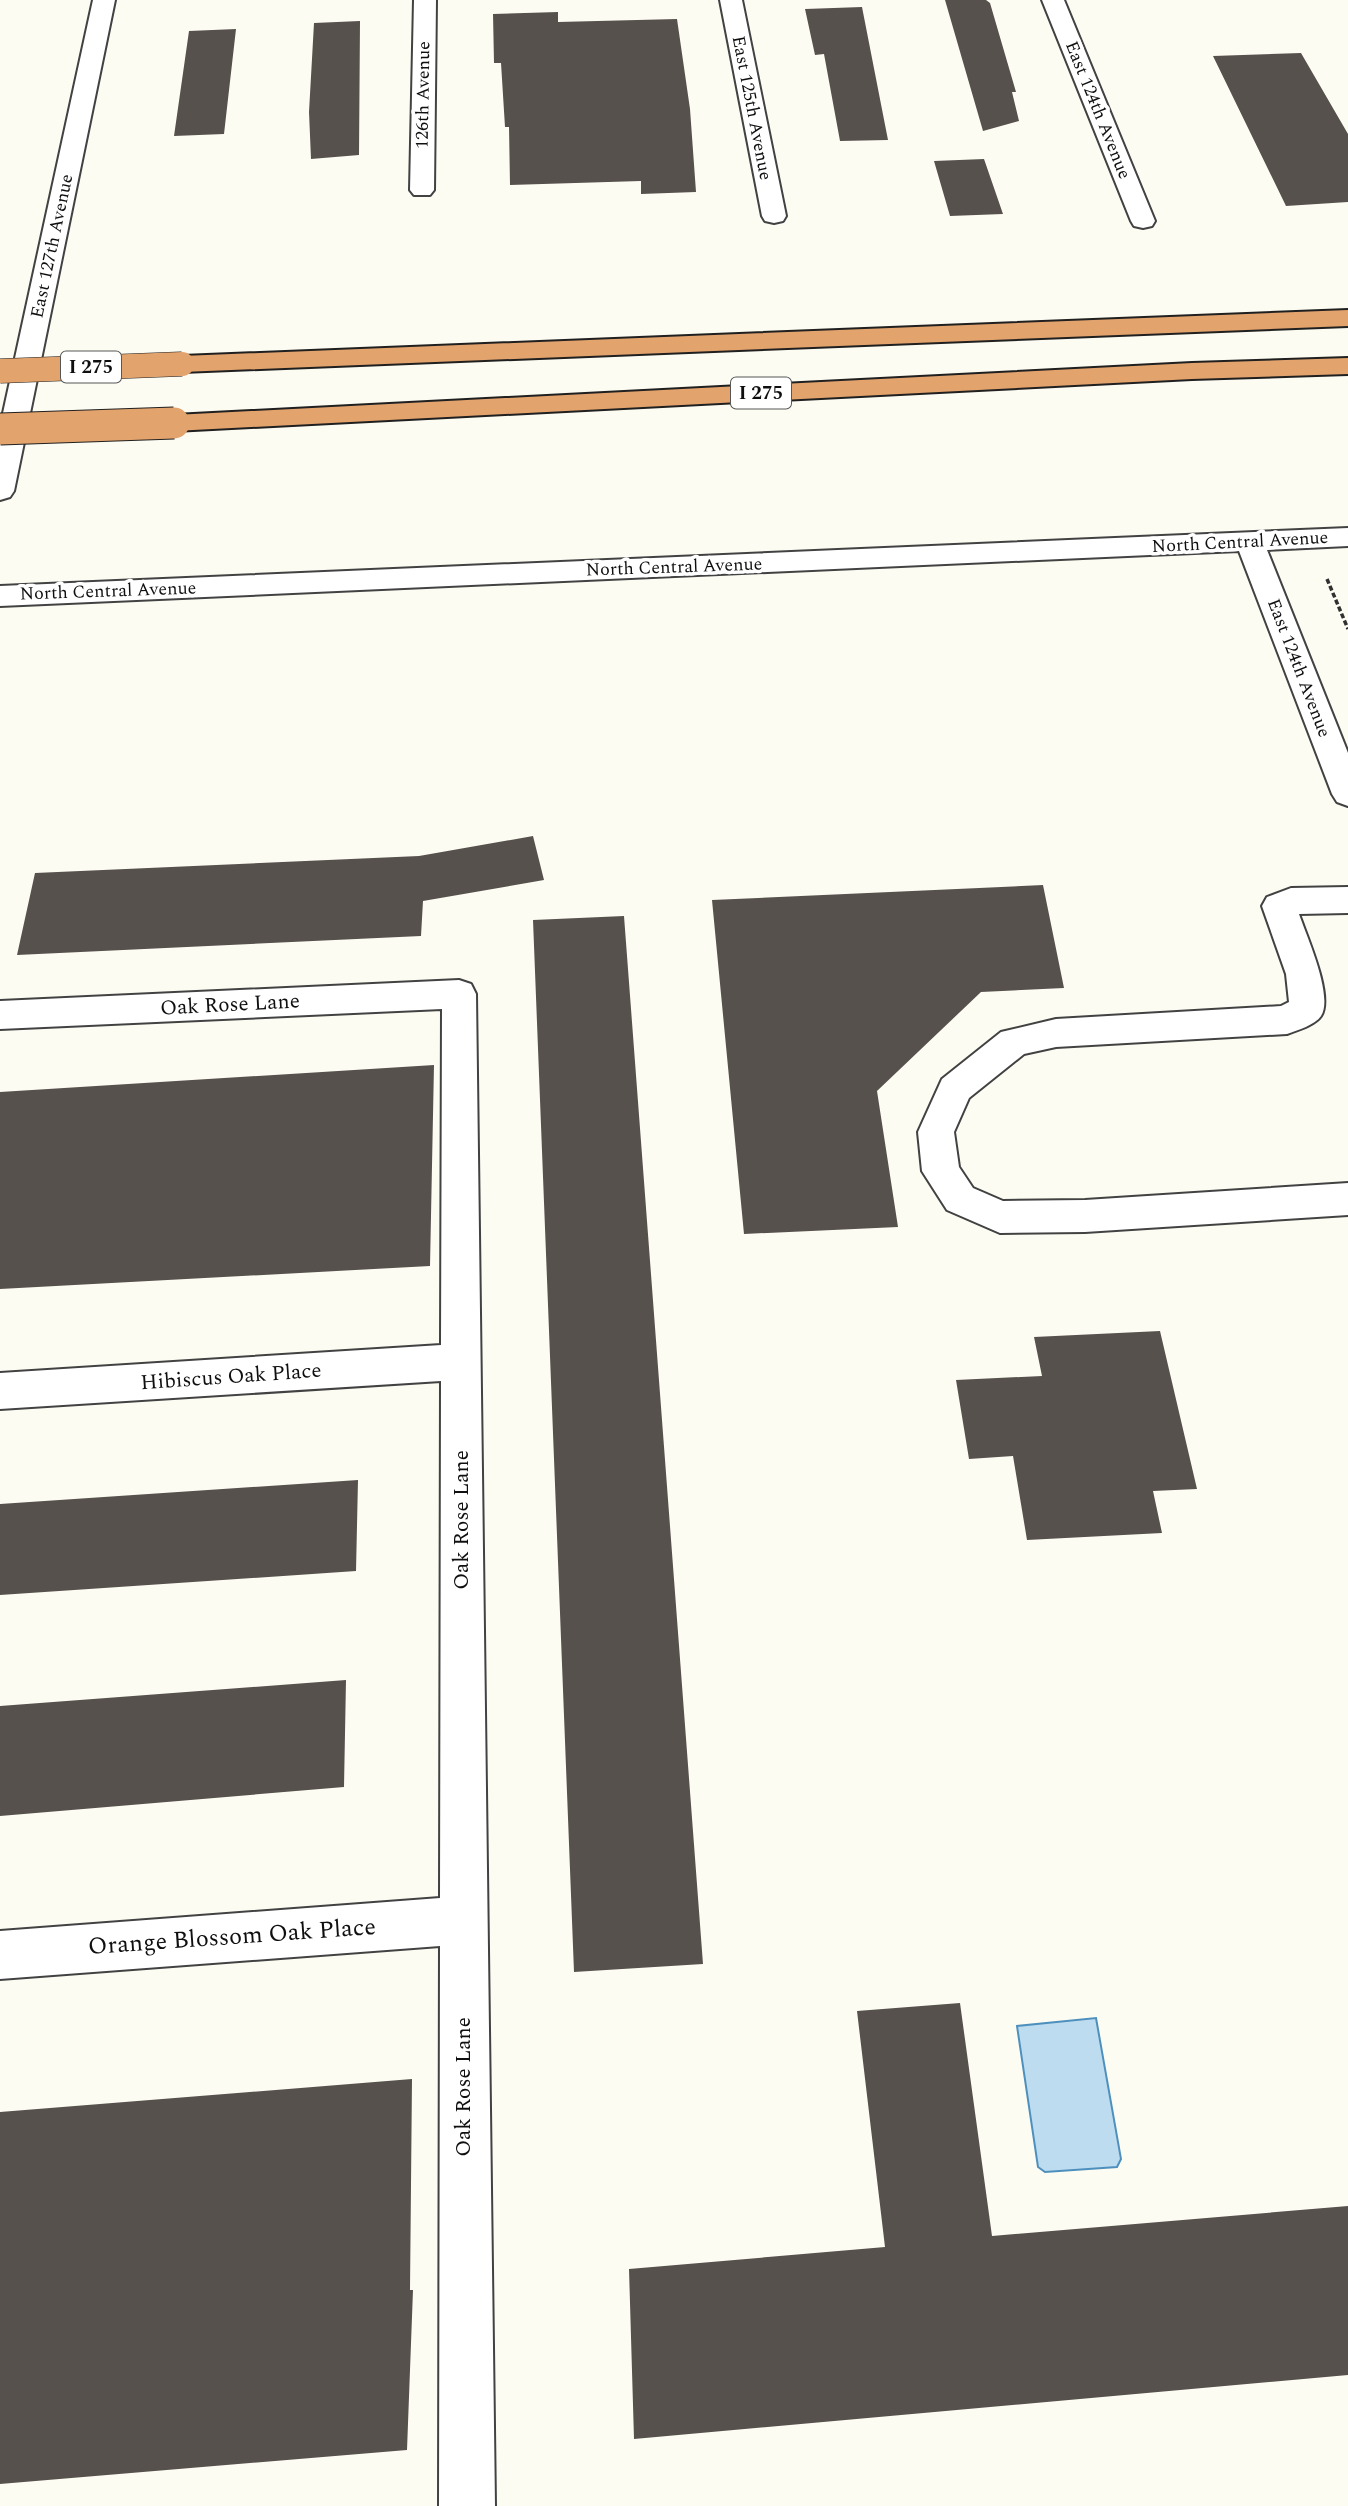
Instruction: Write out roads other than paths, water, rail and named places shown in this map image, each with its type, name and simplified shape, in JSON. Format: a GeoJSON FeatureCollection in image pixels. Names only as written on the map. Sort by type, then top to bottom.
{"type":"FeatureCollection","features":[{"type":"Feature","properties":{"kind":"highway","name":"I 275"},"geometry":{"type":"LineString","coordinates":[[0,371],[1348,318]]}},
{"type":"Feature","properties":{"kind":"highway","name":"I 275"},"geometry":{"type":"LineString","coordinates":[[0,429],[174,423],[1192,371],[1348,366]]}},
{"type":"Feature","properties":{"kind":"street","name":"East 127th Avenue"},"geometry":{"type":"LineString","coordinates":[[0,491],[104,0]]}},
{"type":"Feature","properties":{"kind":"street","name":"126th Avenue"},"geometry":{"type":"LineString","coordinates":[[422,190],[425,0]]}},
{"type":"Feature","properties":{"kind":"street","name":"East 125th Avenue"},"geometry":{"type":"LineString","coordinates":[[731,0],[774,216]]}},
{"type":"Feature","properties":{"kind":"street","name":"East 124th Avenue"},"geometry":{"type":"LineString","coordinates":[[1053,0],[1143,221]]}},
{"type":"Feature","properties":{"kind":"street","name":"North Central Avenue"},"geometry":{"type":"LineString","coordinates":[[0,596],[1348,537]]}},
{"type":"Feature","properties":{"kind":"street","name":"East 124th Avenue"},"geometry":{"type":"LineString","coordinates":[[1250,542],[1348,794]]}},
{"type":"Feature","properties":{"kind":"street"},"geometry":{"type":"LineString","coordinates":[[1348,900],[1291,901],[1279,906],[1303,974],[1307,1009],[1287,1020],[1056,1033],[1014,1042],[955,1089],[936,1132],[941,1171],[960,1199],[1000,1217],[1085,1216],[1348,1199]]}},
{"type":"Feature","properties":{"kind":"street","name":"Oak Rose Lane"},"geometry":{"type":"LineString","coordinates":[[0,1015],[459,994],[467,2506]]}},
{"type":"Feature","properties":{"kind":"street","name":"Hibiscus Oak Place"},"geometry":{"type":"LineString","coordinates":[[0,1391],[461,1362]]}},
{"type":"Feature","properties":{"kind":"street","name":"Orange Blossom Oak Place"},"geometry":{"type":"LineString","coordinates":[[0,1955],[464,1920]]}},
{"type":"Feature","properties":{"kind":"water"},"geometry":{"type":"Polygon","coordinates":[[[1096,2018],[1121,2159],[1117,2167],[1045,2172],[1038,2167],[1017,2026],[1096,2018]]]}}]}
